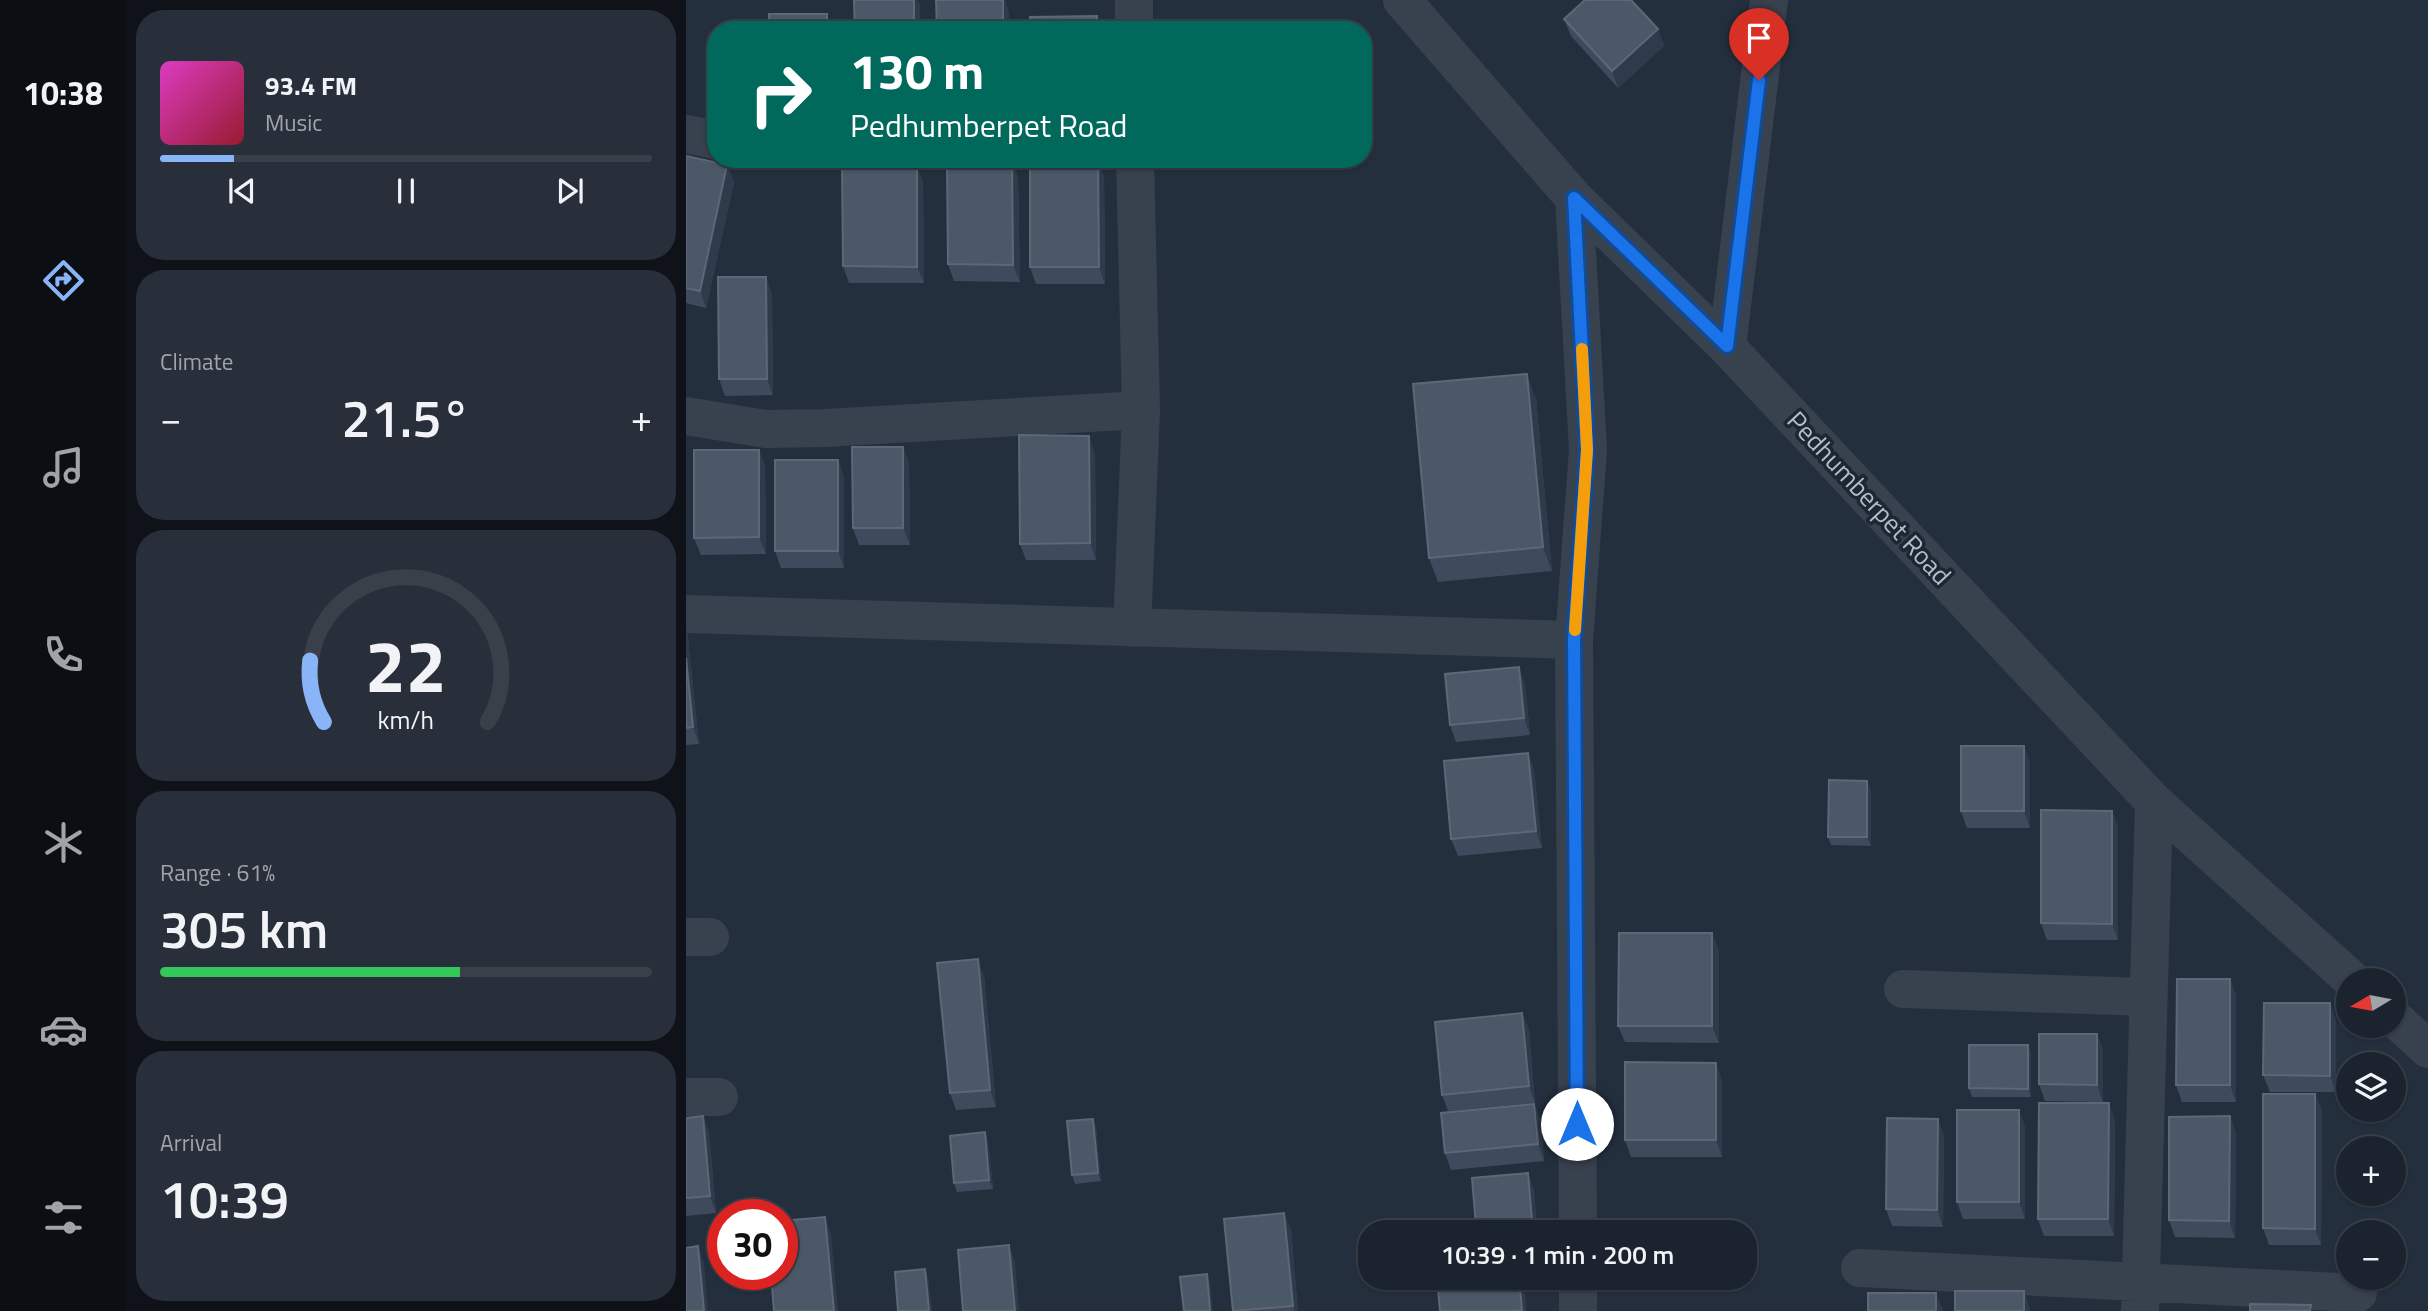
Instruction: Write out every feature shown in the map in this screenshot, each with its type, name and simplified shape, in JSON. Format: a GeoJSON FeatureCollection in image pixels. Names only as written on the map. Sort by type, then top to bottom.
{"type":"FeatureCollection","features":[{"type":"Feature","properties":{"kind":"street"},"geometry":{"type":"LineString","coordinates":[[1134,0],[1134,21]]}},
{"type":"Feature","properties":{"kind":"street","name":"Pedhumberpet Road"},"geometry":{"type":"LineString","coordinates":[[1402,0],[1574,198],[1727,346],[2154,802],[2339,968]]}},
{"type":"Feature","properties":{"kind":"street"},"geometry":{"type":"LineString","coordinates":[[1727,346],[1769,0]]}},
{"type":"Feature","properties":{"kind":"street"},"geometry":{"type":"LineString","coordinates":[[686,134],[707,138]]}},
{"type":"Feature","properties":{"kind":"street"},"geometry":{"type":"LineString","coordinates":[[1132,628],[1141,410],[1135,168]]}},
{"type":"Feature","properties":{"kind":"street"},"geometry":{"type":"LineString","coordinates":[[1574,198],[1587,450],[1574,640],[1578,1220]]}},
{"type":"Feature","properties":{"kind":"street"},"geometry":{"type":"LineString","coordinates":[[686,415],[766,429],[1141,410]]}},
{"type":"Feature","properties":{"kind":"street"},"geometry":{"type":"LineString","coordinates":[[686,614],[1574,640]]}},
{"type":"Feature","properties":{"kind":"street"},"geometry":{"type":"LineString","coordinates":[[2140,1297],[2154,802]]}},
{"type":"Feature","properties":{"kind":"street"},"geometry":{"type":"LineString","coordinates":[[1903,989],[2148,997]]}},
{"type":"Feature","properties":{"kind":"street"},"geometry":{"type":"LineString","coordinates":[[2406,1029],[2428,1049]]}},
{"type":"Feature","properties":{"kind":"street"},"geometry":{"type":"LineString","coordinates":[[1860,1268],[2140,1297],[2358,1293]]}},
{"type":"Feature","properties":{"kind":"street"},"geometry":{"type":"LineString","coordinates":[[1578,1290],[1578,1311]]}},
{"type":"Feature","properties":{"kind":"building"},"geometry":{"type":"Polygon","coordinates":[[[854,0],[914,0],[914,21],[855,21],[854,0]]]}},
{"type":"Feature","properties":{"kind":"building"},"geometry":{"type":"Polygon","coordinates":[[[936,0],[1003,0],[1003,21],[937,21],[936,0]]]}},
{"type":"Feature","properties":{"kind":"building"},"geometry":{"type":"Polygon","coordinates":[[[1585,0],[1631,0],[1658,29],[1612,71],[1564,19],[1585,0]]]}},
{"type":"Feature","properties":{"kind":"building"},"geometry":{"type":"Polygon","coordinates":[[[769,14],[827,14],[827,21],[769,21],[769,14]]]}},
{"type":"Feature","properties":{"kind":"building"},"geometry":{"type":"Polygon","coordinates":[[[1097,16],[1097,21],[1030,21],[1030,17],[1097,16]]]}},
{"type":"Feature","properties":{"kind":"building"},"geometry":{"type":"Polygon","coordinates":[[[686,156],[707,161],[707,168],[726,168],[700,291],[686,288],[686,156]]]}},
{"type":"Feature","properties":{"kind":"building"},"geometry":{"type":"Polygon","coordinates":[[[842,168],[917,168],[917,267],[843,266],[842,168]]]}},
{"type":"Feature","properties":{"kind":"building"},"geometry":{"type":"Polygon","coordinates":[[[947,168],[1012,168],[1013,265],[948,264],[947,168]]]}},
{"type":"Feature","properties":{"kind":"building"},"geometry":{"type":"Polygon","coordinates":[[[1030,168],[1098,168],[1099,267],[1030,267],[1030,168]]]}},
{"type":"Feature","properties":{"kind":"building"},"geometry":{"type":"Polygon","coordinates":[[[718,277],[766,277],[767,379],[719,379],[718,277]]]}},
{"type":"Feature","properties":{"kind":"building"},"geometry":{"type":"Polygon","coordinates":[[[1527,374],[1543,547],[1429,558],[1413,384],[1527,374]]]}},
{"type":"Feature","properties":{"kind":"building"},"geometry":{"type":"Polygon","coordinates":[[[1019,435],[1089,436],[1090,543],[1020,544],[1019,435]]]}},
{"type":"Feature","properties":{"kind":"building"},"geometry":{"type":"Polygon","coordinates":[[[852,447],[903,447],[903,528],[853,528],[852,447]]]}},
{"type":"Feature","properties":{"kind":"building"},"geometry":{"type":"Polygon","coordinates":[[[694,450],[759,450],[759,537],[694,538],[694,450]]]}},
{"type":"Feature","properties":{"kind":"building"},"geometry":{"type":"Polygon","coordinates":[[[775,460],[838,460],[838,551],[775,551],[775,460]]]}},
{"type":"Feature","properties":{"kind":"building"},"geometry":{"type":"Polygon","coordinates":[[[686,658],[693,727],[686,728],[686,658]]]}},
{"type":"Feature","properties":{"kind":"building"},"geometry":{"type":"Polygon","coordinates":[[[1519,667],[1524,718],[1450,725],[1445,674],[1519,667]]]}},
{"type":"Feature","properties":{"kind":"building"},"geometry":{"type":"Polygon","coordinates":[[[1961,746],[2024,746],[2024,811],[1961,811],[1961,746]]]}},
{"type":"Feature","properties":{"kind":"building"},"geometry":{"type":"Polygon","coordinates":[[[1528,753],[1536,831],[1451,839],[1444,761],[1528,753]]]}},
{"type":"Feature","properties":{"kind":"building"},"geometry":{"type":"Polygon","coordinates":[[[1829,780],[1867,781],[1867,837],[1828,837],[1829,780]]]}},
{"type":"Feature","properties":{"kind":"building"},"geometry":{"type":"Polygon","coordinates":[[[2041,810],[2112,811],[2112,924],[2041,923],[2041,810]]]}},
{"type":"Feature","properties":{"kind":"building"},"geometry":{"type":"Polygon","coordinates":[[[1619,933],[1712,933],[1712,1026],[1618,1026],[1619,933]]]}},
{"type":"Feature","properties":{"kind":"building"},"geometry":{"type":"Polygon","coordinates":[[[978,959],[990,1090],[950,1093],[937,963],[978,959]]]}},
{"type":"Feature","properties":{"kind":"building"},"geometry":{"type":"Polygon","coordinates":[[[2177,979],[2230,979],[2230,1085],[2176,1085],[2177,979]]]}},
{"type":"Feature","properties":{"kind":"building"},"geometry":{"type":"Polygon","coordinates":[[[2264,1003],[2330,1003],[2330,1076],[2263,1075],[2264,1003]]]}},
{"type":"Feature","properties":{"kind":"building"},"geometry":{"type":"Polygon","coordinates":[[[1522,1013],[1529,1086],[1442,1095],[1435,1022],[1522,1013]]]}},
{"type":"Feature","properties":{"kind":"building"},"geometry":{"type":"Polygon","coordinates":[[[2039,1034],[2097,1034],[2097,1085],[2039,1084],[2039,1034]]]}},
{"type":"Feature","properties":{"kind":"building"},"geometry":{"type":"Polygon","coordinates":[[[1969,1045],[2028,1045],[2028,1089],[1969,1088],[1969,1045]]]}},
{"type":"Feature","properties":{"kind":"building"},"geometry":{"type":"Polygon","coordinates":[[[1625,1062],[1716,1063],[1716,1140],[1625,1140],[1625,1062]]]}},
{"type":"Feature","properties":{"kind":"building"},"geometry":{"type":"Polygon","coordinates":[[[2263,1094],[2315,1094],[2315,1229],[2263,1228],[2263,1094]]]}},
{"type":"Feature","properties":{"kind":"building"},"geometry":{"type":"Polygon","coordinates":[[[2039,1103],[2109,1103],[2108,1219],[2038,1219],[2039,1103]]]}},
{"type":"Feature","properties":{"kind":"building"},"geometry":{"type":"Polygon","coordinates":[[[1534,1104],[1538,1144],[1445,1153],[1441,1113],[1534,1104]]]}},
{"type":"Feature","properties":{"kind":"building"},"geometry":{"type":"Polygon","coordinates":[[[1957,1110],[2019,1110],[2019,1202],[1957,1202],[1957,1110]]]}},
{"type":"Feature","properties":{"kind":"building"},"geometry":{"type":"Polygon","coordinates":[[[703,1116],[710,1196],[686,1198],[686,1118],[703,1116]]]}},
{"type":"Feature","properties":{"kind":"building"},"geometry":{"type":"Polygon","coordinates":[[[2230,1116],[2229,1221],[2169,1220],[2169,1117],[2230,1116]]]}},
{"type":"Feature","properties":{"kind":"building"},"geometry":{"type":"Polygon","coordinates":[[[1887,1118],[1938,1119],[1937,1210],[1886,1209],[1887,1118]]]}},
{"type":"Feature","properties":{"kind":"building"},"geometry":{"type":"Polygon","coordinates":[[[1093,1119],[1098,1173],[1072,1175],[1067,1121],[1093,1119]]]}},
{"type":"Feature","properties":{"kind":"building"},"geometry":{"type":"Polygon","coordinates":[[[985,1132],[989,1180],[954,1183],[950,1136],[985,1132]]]}},
{"type":"Feature","properties":{"kind":"building"},"geometry":{"type":"Polygon","coordinates":[[[1528,1173],[1532,1220],[1476,1220],[1472,1178],[1528,1173]]]}},
{"type":"Feature","properties":{"kind":"building"},"geometry":{"type":"Polygon","coordinates":[[[1284,1213],[1293,1306],[1233,1311],[1224,1219],[1284,1213]]]}},
{"type":"Feature","properties":{"kind":"building"},"geometry":{"type":"Polygon","coordinates":[[[825,1217],[834,1311],[774,1311],[772,1290],[798,1290],[798,1220],[825,1217]]]}},
{"type":"Feature","properties":{"kind":"building"},"geometry":{"type":"Polygon","coordinates":[[[1009,1245],[1015,1311],[963,1311],[958,1250],[1009,1245]]]}},
{"type":"Feature","properties":{"kind":"building"},"geometry":{"type":"Polygon","coordinates":[[[698,1246],[704,1311],[686,1311],[686,1248],[698,1246]]]}},
{"type":"Feature","properties":{"kind":"building"},"geometry":{"type":"Polygon","coordinates":[[[925,1269],[929,1311],[898,1311],[895,1272],[925,1269]]]}},
{"type":"Feature","properties":{"kind":"building"},"geometry":{"type":"Polygon","coordinates":[[[1207,1274],[1210,1311],[1184,1311],[1180,1277],[1207,1274]]]}},
{"type":"Feature","properties":{"kind":"building"},"geometry":{"type":"Polygon","coordinates":[[[1438,1290],[1520,1290],[1522,1310],[1440,1311],[1438,1290]]]}},
{"type":"Feature","properties":{"kind":"building"},"geometry":{"type":"Polygon","coordinates":[[[1955,1291],[2024,1291],[2024,1311],[1955,1311],[1955,1291]]]}},
{"type":"Feature","properties":{"kind":"building"},"geometry":{"type":"Polygon","coordinates":[[[1868,1293],[1936,1293],[1936,1311],[1868,1311],[1868,1293]]]}},
{"type":"Feature","properties":{"kind":"building"},"geometry":{"type":"Polygon","coordinates":[[[2250,1304],[2311,1305],[2310,1311],[2250,1311],[2250,1304]]]}},
{"type":"Feature","properties":{"kind":"slow traffic"},"geometry":{"type":"LineString","coordinates":[[1575,630],[1587,450],[1582,349]]}},
{"type":"Feature","properties":{"kind":"route"},"geometry":{"type":"LineString","coordinates":[[1577,1124],[1574,640],[1587,450],[1574,198],[1727,346],[1759,80]]}}]}
